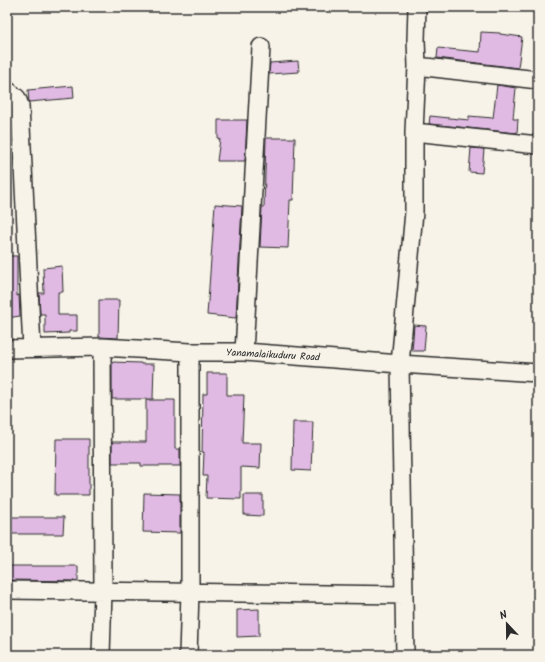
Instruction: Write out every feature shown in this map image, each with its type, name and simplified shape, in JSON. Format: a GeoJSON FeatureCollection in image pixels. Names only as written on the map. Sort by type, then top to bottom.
{"type":"FeatureCollection","features":[{"type":"Feature","properties":{"kind":"street"},"geometry":{"type":"LineString","coordinates":[[405,655],[400,364],[414,212],[417,7]]}},
{"type":"Feature","properties":{"kind":"street"},"geometry":{"type":"LineString","coordinates":[[244,352],[261,47]]}},
{"type":"Feature","properties":{"kind":"street"},"geometry":{"type":"LineString","coordinates":[[417,66],[538,80]]}},
{"type":"Feature","properties":{"kind":"street"},"geometry":{"type":"LineString","coordinates":[[7,90],[17,98],[20,106],[32,348]]}},
{"type":"Feature","properties":{"kind":"street"},"geometry":{"type":"LineString","coordinates":[[414,132],[538,145]]}},
{"type":"Feature","properties":{"kind":"street","name":"Yanamalaikuduru Road"},"geometry":{"type":"LineString","coordinates":[[7,350],[32,348],[102,348],[190,352],[244,352],[538,374]]}},
{"type":"Feature","properties":{"kind":"street"},"geometry":{"type":"LineString","coordinates":[[101,655],[103,592],[102,348]]}},
{"type":"Feature","properties":{"kind":"street"},"geometry":{"type":"LineString","coordinates":[[188,655],[190,592],[190,352]]}},
{"type":"Feature","properties":{"kind":"street"},"geometry":{"type":"LineString","coordinates":[[7,590],[404,595]]}},
{"type":"Feature","properties":{"kind":"building"},"geometry":{"type":"Polygon","coordinates":[[[481,32],[500,33],[522,37],[518,68],[437,58],[438,48],[480,52],[481,32]]]}},
{"type":"Feature","properties":{"kind":"building"},"geometry":{"type":"Polygon","coordinates":[[[298,61],[299,72],[269,74],[270,63],[298,61]]]}},
{"type":"Feature","properties":{"kind":"building"},"geometry":{"type":"Polygon","coordinates":[[[497,85],[516,88],[513,119],[518,119],[517,133],[429,124],[430,116],[469,120],[469,116],[493,118],[497,85]]]}},
{"type":"Feature","properties":{"kind":"building"},"geometry":{"type":"Polygon","coordinates":[[[73,86],[74,98],[29,102],[28,90],[73,86]]]}},
{"type":"Feature","properties":{"kind":"building"},"geometry":{"type":"Polygon","coordinates":[[[218,120],[247,120],[245,161],[217,161],[220,139],[218,139],[218,120]]]}},
{"type":"Feature","properties":{"kind":"building"},"geometry":{"type":"Polygon","coordinates":[[[266,138],[295,138],[293,200],[290,200],[288,248],[260,247],[262,207],[264,207],[266,138]]]}},
{"type":"Feature","properties":{"kind":"building"},"geometry":{"type":"Polygon","coordinates":[[[471,148],[484,149],[482,173],[469,172],[471,148]]]}},
{"type":"Feature","properties":{"kind":"building"},"geometry":{"type":"Polygon","coordinates":[[[215,204],[242,206],[236,318],[207,315],[215,204]]]}},
{"type":"Feature","properties":{"kind":"building"},"geometry":{"type":"Polygon","coordinates":[[[7,256],[17,256],[17,296],[19,295],[20,316],[7,318],[7,256]]]}},
{"type":"Feature","properties":{"kind":"building"},"geometry":{"type":"Polygon","coordinates":[[[62,266],[63,292],[58,292],[58,315],[77,315],[77,331],[69,331],[69,333],[45,334],[45,314],[40,314],[39,293],[44,293],[43,268],[62,266]]]}},
{"type":"Feature","properties":{"kind":"building"},"geometry":{"type":"Polygon","coordinates":[[[99,300],[119,300],[118,338],[99,337],[99,300]]]}},
{"type":"Feature","properties":{"kind":"building"},"geometry":{"type":"Polygon","coordinates":[[[414,325],[426,326],[424,351],[412,351],[414,325]]]}},
{"type":"Feature","properties":{"kind":"building"},"geometry":{"type":"Polygon","coordinates":[[[112,362],[154,364],[153,399],[112,399],[112,362]]]}},
{"type":"Feature","properties":{"kind":"building"},"geometry":{"type":"Polygon","coordinates":[[[207,373],[227,373],[227,395],[244,395],[242,443],[261,443],[260,468],[241,467],[241,499],[206,498],[207,476],[203,476],[204,452],[202,452],[203,394],[207,394],[207,373]]]}},
{"type":"Feature","properties":{"kind":"building"},"geometry":{"type":"Polygon","coordinates":[[[146,400],[175,400],[175,449],[180,449],[180,466],[141,466],[141,463],[112,463],[112,442],[146,442],[146,400]]]}},
{"type":"Feature","properties":{"kind":"building"},"geometry":{"type":"Polygon","coordinates":[[[293,422],[313,422],[311,471],[292,470],[293,422]]]}},
{"type":"Feature","properties":{"kind":"building"},"geometry":{"type":"Polygon","coordinates":[[[56,439],[89,439],[89,495],[55,495],[56,439]]]}},
{"type":"Feature","properties":{"kind":"building"},"geometry":{"type":"Polygon","coordinates":[[[144,493],[180,494],[180,533],[143,532],[144,493]]]}},
{"type":"Feature","properties":{"kind":"building"},"geometry":{"type":"Polygon","coordinates":[[[244,495],[263,495],[263,516],[244,515],[244,495]]]}},
{"type":"Feature","properties":{"kind":"building"},"geometry":{"type":"Polygon","coordinates":[[[7,517],[64,517],[63,534],[7,534],[7,517]]]}},
{"type":"Feature","properties":{"kind":"building"},"geometry":{"type":"Polygon","coordinates":[[[7,566],[78,566],[78,581],[7,580],[7,566]]]}},
{"type":"Feature","properties":{"kind":"building"},"geometry":{"type":"Polygon","coordinates":[[[259,609],[259,636],[237,637],[237,610],[259,609]]]}}]}
